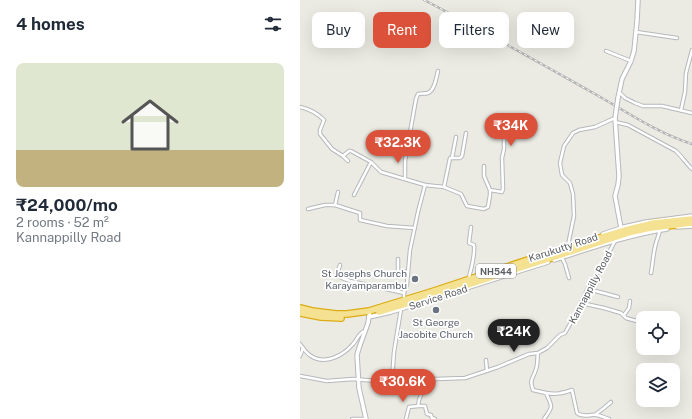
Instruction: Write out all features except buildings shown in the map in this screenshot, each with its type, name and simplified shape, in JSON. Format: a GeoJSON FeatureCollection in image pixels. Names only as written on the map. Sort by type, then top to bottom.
{"type":"FeatureCollection","features":[{"type":"Feature","properties":{"kind":"highway","name":"NH544"},"geometry":{"type":"LineString","coordinates":[[300,308],[336,314],[369,314],[431,292],[621,230],[654,223],[692,219]]}},
{"type":"Feature","properties":{"kind":"highway","name":"NH544"},"geometry":{"type":"LineString","coordinates":[[300,313],[336,318],[369,314],[437,295],[651,228],[692,224]]}},
{"type":"Feature","properties":{"kind":"street"},"geometry":{"type":"LineString","coordinates":[[621,230],[615,196],[619,176],[615,120],[622,79],[634,51],[638,0]]}},
{"type":"Feature","properties":{"kind":"street"},"geometry":{"type":"LineString","coordinates":[[636,32],[677,38]]}},
{"type":"Feature","properties":{"kind":"street"},"geometry":{"type":"LineString","coordinates":[[681,110],[685,92],[686,73],[692,50]]}},
{"type":"Feature","properties":{"kind":"street"},"geometry":{"type":"LineString","coordinates":[[606,51],[631,61]]}},
{"type":"Feature","properties":{"kind":"street"},"geometry":{"type":"LineString","coordinates":[[406,179],[405,161],[416,99],[418,94],[432,91],[438,71]]}},
{"type":"Feature","properties":{"kind":"street"},"geometry":{"type":"LineString","coordinates":[[619,92],[625,98],[643,106],[662,106],[692,112]]}},
{"type":"Feature","properties":{"kind":"street"},"geometry":{"type":"LineString","coordinates":[[300,106],[322,117],[324,120],[320,134],[332,149],[348,161]]}},
{"type":"Feature","properties":{"kind":"street"},"geometry":{"type":"LineString","coordinates":[[568,245],[574,216],[573,194],[570,183],[562,175],[560,163],[564,146],[573,133],[615,120],[628,125],[676,151],[692,169]]}},
{"type":"Feature","properties":{"kind":"street"},"geometry":{"type":"LineString","coordinates":[[490,190],[502,192],[503,189],[502,158],[504,149],[504,124]]}},
{"type":"Feature","properties":{"kind":"street"},"geometry":{"type":"LineString","coordinates":[[452,158],[460,158],[462,156],[466,133]]}},
{"type":"Feature","properties":{"kind":"street"},"geometry":{"type":"LineString","coordinates":[[444,187],[448,165],[450,158],[452,158],[456,137]]}},
{"type":"Feature","properties":{"kind":"street"},"geometry":{"type":"LineString","coordinates":[[343,156],[350,151],[371,162],[381,172],[425,185],[444,187],[460,194],[467,206],[484,209],[488,207],[490,195],[490,190],[484,176],[484,166]]}},
{"type":"Feature","properties":{"kind":"street"},"geometry":{"type":"LineString","coordinates":[[354,196],[371,162]]}},
{"type":"Feature","properties":{"kind":"street"},"geometry":{"type":"LineString","coordinates":[[340,265],[337,274],[346,279],[404,295],[407,284],[410,250],[425,185]]}},
{"type":"Feature","properties":{"kind":"street"},"geometry":{"type":"LineString","coordinates":[[335,205],[338,192]]}},
{"type":"Feature","properties":{"kind":"street"},"geometry":{"type":"LineString","coordinates":[[308,209],[325,205],[335,205],[360,213],[360,220],[387,226],[415,228]]}},
{"type":"Feature","properties":{"kind":"street","name":"Karukutty Road"},"geometry":{"type":"LineString","coordinates":[[369,314],[372,309],[404,295],[470,277],[568,245],[646,222],[692,216]]}},
{"type":"Feature","properties":{"kind":"street","name":"Service Road"},"geometry":{"type":"LineString","coordinates":[[369,314],[382,315],[562,258],[616,239],[692,224]]}},
{"type":"Feature","properties":{"kind":"street"},"geometry":{"type":"LineString","coordinates":[[470,277],[475,251],[474,245],[469,243],[471,227]]}},
{"type":"Feature","properties":{"kind":"street"},"geometry":{"type":"LineString","coordinates":[[651,273],[652,260],[660,230]]}},
{"type":"Feature","properties":{"kind":"street","name":"Kannappilly Road"},"geometry":{"type":"LineString","coordinates":[[300,376],[327,381],[359,379],[377,381],[465,378],[529,354],[538,353],[547,348],[560,335],[565,333],[616,239]]}},
{"type":"Feature","properties":{"kind":"street"},"geometry":{"type":"LineString","coordinates":[[562,258],[569,278]]}},
{"type":"Feature","properties":{"kind":"street"},"geometry":{"type":"LineString","coordinates":[[398,259],[398,271],[407,272]]}},
{"type":"Feature","properties":{"kind":"street"},"geometry":{"type":"LineString","coordinates":[[588,289],[618,297]]}},
{"type":"Feature","properties":{"kind":"street"},"geometry":{"type":"LineString","coordinates":[[624,316],[629,308],[630,301]]}},
{"type":"Feature","properties":{"kind":"street"},"geometry":{"type":"LineString","coordinates":[[581,302],[604,308],[636,321]]}},
{"type":"Feature","properties":{"kind":"street"},"geometry":{"type":"LineString","coordinates":[[392,380],[394,352],[401,309]]}},
{"type":"Feature","properties":{"kind":"street"},"geometry":{"type":"LineString","coordinates":[[352,419],[366,419],[360,388],[357,354],[363,335],[366,331],[369,314]]}},
{"type":"Feature","properties":{"kind":"street"},"geometry":{"type":"LineString","coordinates":[[300,344],[309,355],[317,358],[334,358],[349,348],[362,332],[366,331]]}},
{"type":"Feature","properties":{"kind":"street"},"geometry":{"type":"LineString","coordinates":[[300,356],[303,348]]}},
{"type":"Feature","properties":{"kind":"street"},"geometry":{"type":"LineString","coordinates":[[538,353],[536,369],[531,382],[533,390],[553,394],[572,390],[577,413],[582,416],[595,414],[611,402]]}},
{"type":"Feature","properties":{"kind":"street"},"geometry":{"type":"LineString","coordinates":[[486,360],[487,371]]}},
{"type":"Feature","properties":{"kind":"street"},"geometry":{"type":"LineString","coordinates":[[418,406],[426,379]]}},
{"type":"Feature","properties":{"kind":"street"},"geometry":{"type":"LineString","coordinates":[[544,419],[551,409],[551,403],[546,393]]}},
{"type":"Feature","properties":{"kind":"street"},"geometry":{"type":"LineString","coordinates":[[406,419],[409,407],[418,406],[425,406],[427,414],[431,415],[432,418],[435,419]]}},
{"type":"Feature","properties":{"kind":"street"},"geometry":{"type":"LineString","coordinates":[[595,414],[609,419]]}},
{"type":"Feature","properties":{"kind":"railway"},"geometry":{"type":"LineString","coordinates":[[424,0],[510,46],[654,128],[692,144]]}},
{"type":"Feature","properties":{"kind":"place","name":"St Josephs Church Karayamparambu"},"geometry":{"type":"Point","coordinates":[415,279]}},
{"type":"Feature","properties":{"kind":"place","name":"St George Jacobite Church"},"geometry":{"type":"Point","coordinates":[436,310]}}]}
